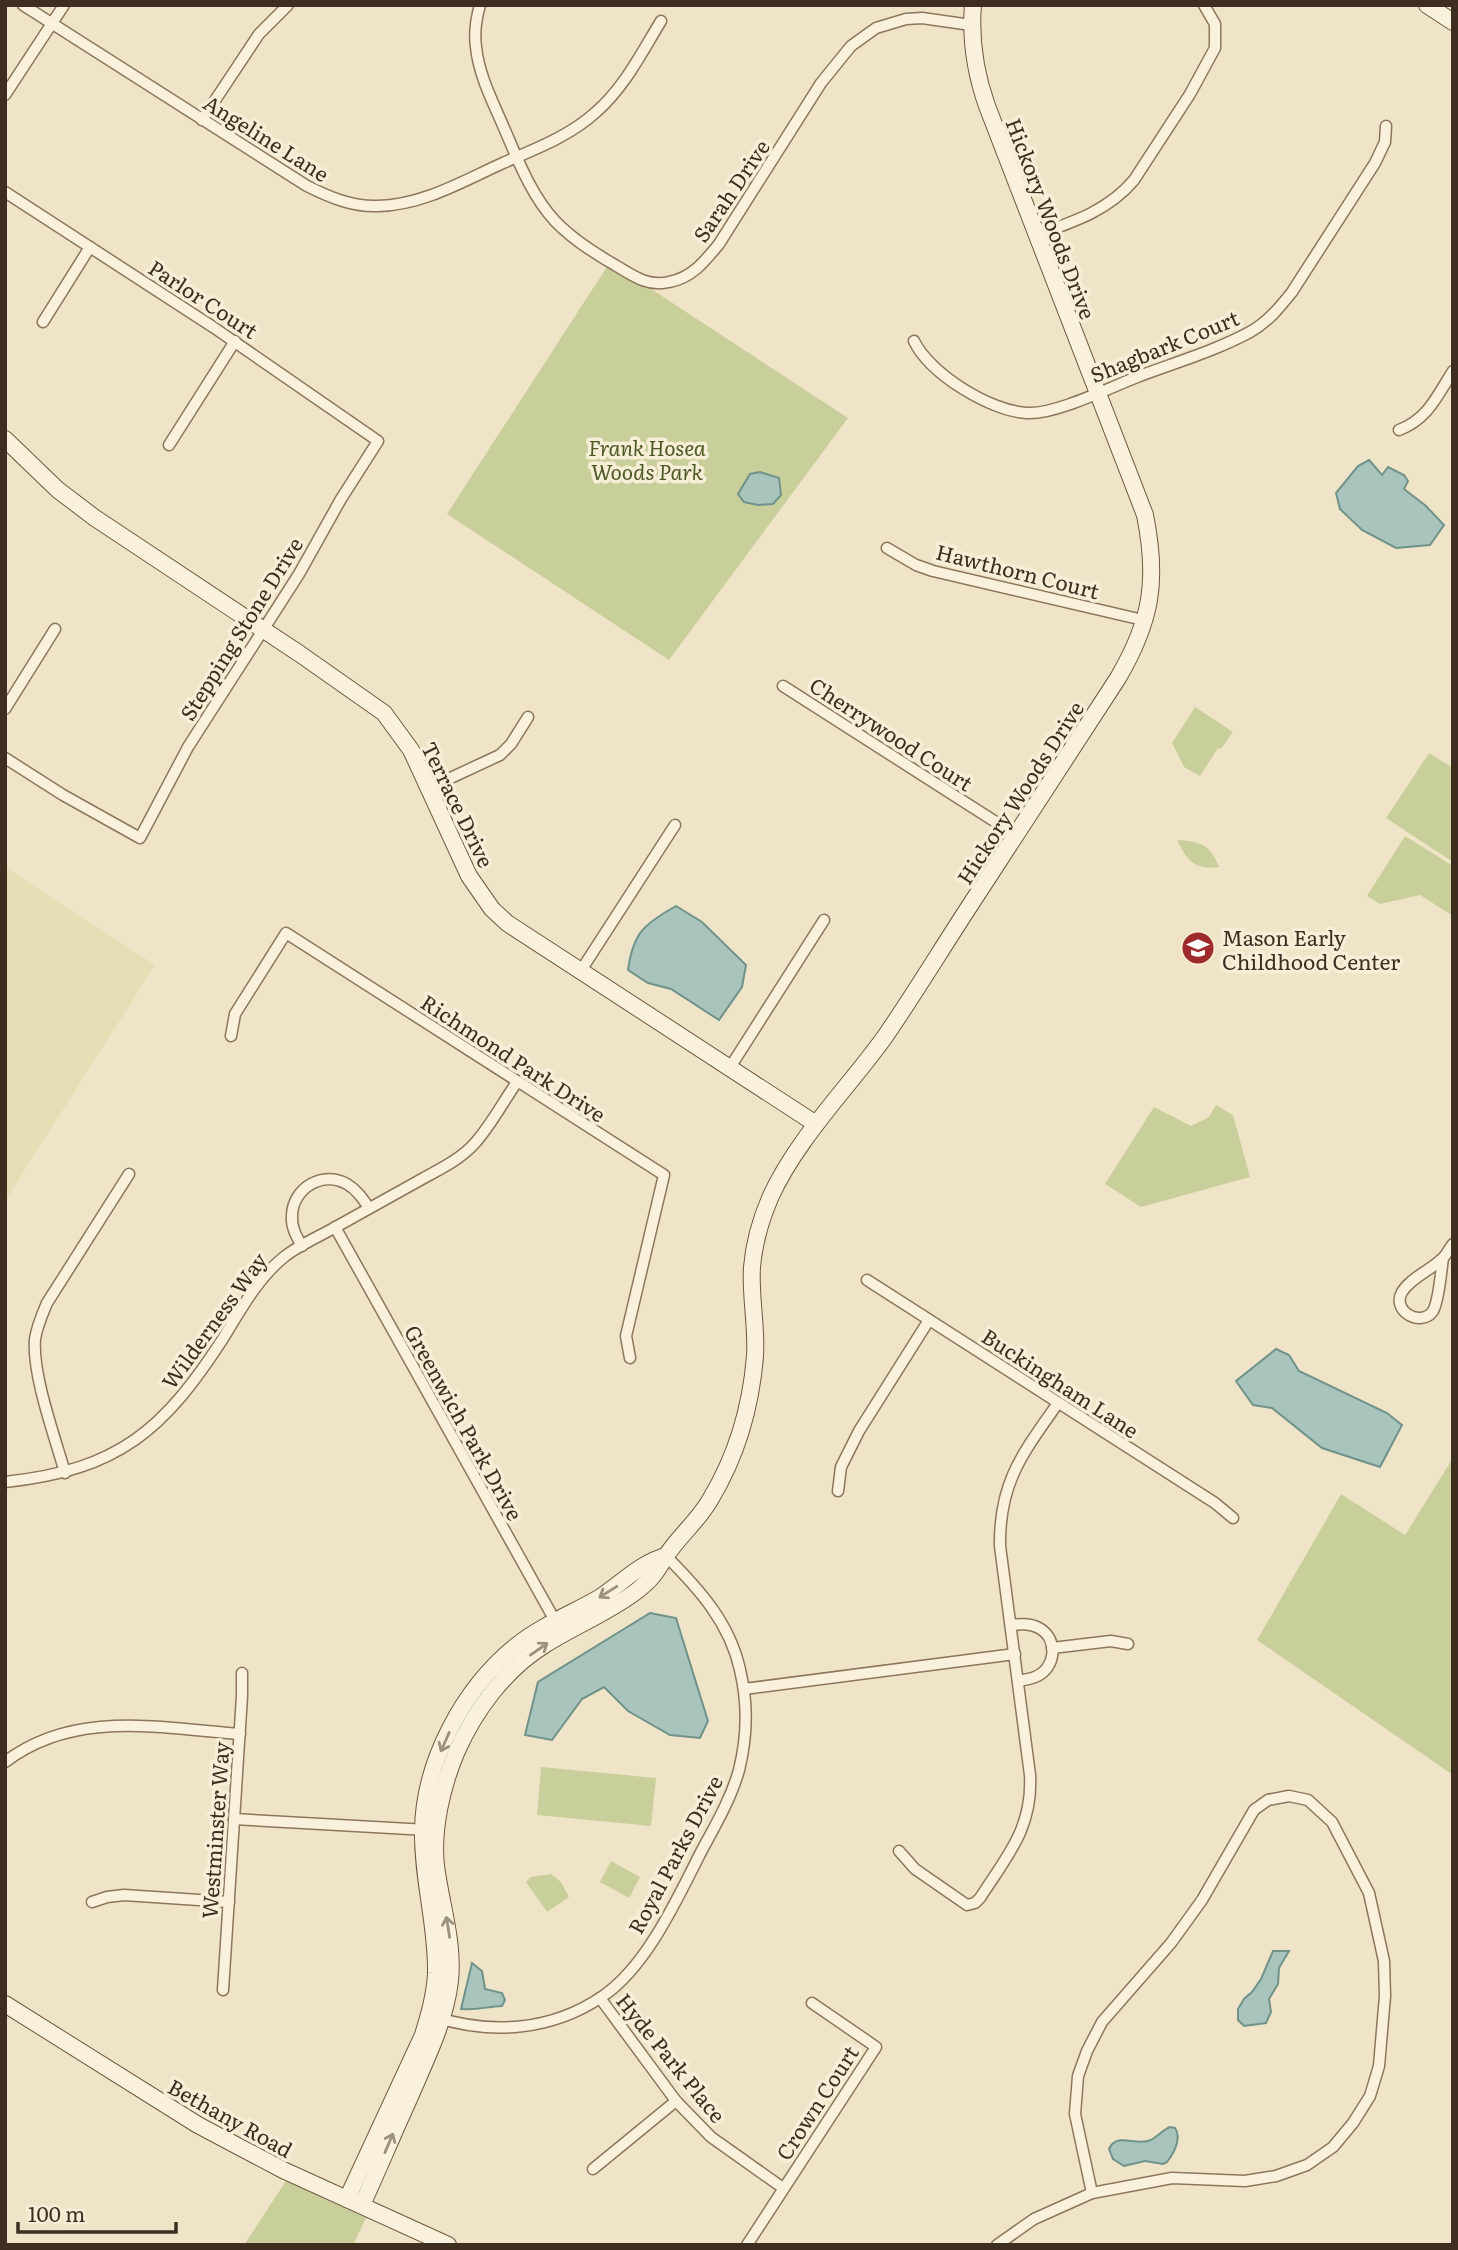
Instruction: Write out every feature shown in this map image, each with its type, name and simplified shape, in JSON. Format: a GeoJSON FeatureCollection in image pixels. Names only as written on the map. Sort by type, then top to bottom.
{"type":"FeatureCollection","features":[{"type":"Feature","properties":{"kind":"street","name":"Angeline Lane"},"geometry":{"type":"LineString","coordinates":[[23,5],[307,187],[336,200],[359,205],[391,205],[414,201],[559,137],[598,111],[621,83],[661,21]]}},
{"type":"Feature","properties":{"kind":"street"},"geometry":{"type":"LineString","coordinates":[[5,95],[64,5]]}},
{"type":"Feature","properties":{"kind":"street"},"geometry":{"type":"LineString","coordinates":[[202,120],[259,34],[288,5]]}},
{"type":"Feature","properties":{"kind":"street","name":"Sarah Drive"},"geometry":{"type":"LineString","coordinates":[[480,5],[475,29],[478,60],[488,90],[533,191],[546,210],[574,238],[639,280],[655,283],[671,282],[704,263],[719,244],[821,83],[851,46],[876,28],[898,21],[922,18],[971,24]]}},
{"type":"Feature","properties":{"kind":"street","name":"Hickory Woods Drive"},"geometry":{"type":"LineString","coordinates":[[355,2202],[435,2018],[435,1950],[425,1879],[430,1830],[426,1800],[439,1755],[452,1726],[468,1699],[516,1646],[559,1628],[652,1560],[666,1556],[709,1502],[736,1447],[749,1401],[755,1354],[752,1269],[758,1233],[769,1199],[816,1124],[886,1035],[1118,678],[1130,658],[1149,601],[1153,573],[1145,515],[977,76],[972,53],[973,5]]}},
{"type":"Feature","properties":{"kind":"street"},"geometry":{"type":"LineString","coordinates":[[1036,235],[1096,212],[1124,193],[1134,180],[1190,94],[1215,48],[1215,24],[1204,5]]}},
{"type":"Feature","properties":{"kind":"street"},"geometry":{"type":"LineString","coordinates":[[1427,5],[1453,22]]}},
{"type":"Feature","properties":{"kind":"street","name":"Shagbark Court"},"geometry":{"type":"LineString","coordinates":[[914,341],[926,360],[978,397],[1007,410],[1029,414],[1044,412],[1230,342],[1252,331],[1278,311],[1292,292],[1375,163],[1385,142],[1386,126]]}},
{"type":"Feature","properties":{"kind":"street","name":"Parlor Court"},"geometry":{"type":"LineString","coordinates":[[5,192],[236,341],[378,441]]}},
{"type":"Feature","properties":{"kind":"street"},"geometry":{"type":"LineString","coordinates":[[43,322],[90,247]]}},
{"type":"Feature","properties":{"kind":"street"},"geometry":{"type":"LineString","coordinates":[[169,445],[236,341]]}},
{"type":"Feature","properties":{"kind":"street"},"geometry":{"type":"LineString","coordinates":[[1399,430],[1412,425],[1425,414],[1453,371]]}},
{"type":"Feature","properties":{"kind":"street","name":"Terrace Drive"},"geometry":{"type":"LineString","coordinates":[[5,439],[58,490],[94,517],[339,679],[384,713],[411,750],[469,877],[492,909],[508,923],[816,1124]]}},
{"type":"Feature","properties":{"kind":"street","name":"Stepping Stone Drive"},"geometry":{"type":"LineString","coordinates":[[5,758],[140,838],[188,747],[264,629],[378,441]]}},
{"type":"Feature","properties":{"kind":"street","name":"Hawthorn Court"},"geometry":{"type":"LineString","coordinates":[[887,548],[916,565],[933,571],[1143,620]]}},
{"type":"Feature","properties":{"kind":"street"},"geometry":{"type":"LineString","coordinates":[[5,709],[55,628]]}},
{"type":"Feature","properties":{"kind":"street","name":"Cherrywood Court"},"geometry":{"type":"LineString","coordinates":[[783,686],[1016,835]]}},
{"type":"Feature","properties":{"kind":"street"},"geometry":{"type":"LineString","coordinates":[[429,788],[500,755],[511,744],[528,717]]}},
{"type":"Feature","properties":{"kind":"street"},"geometry":{"type":"LineString","coordinates":[[580,972],[676,825]]}},
{"type":"Feature","properties":{"kind":"street"},"geometry":{"type":"LineString","coordinates":[[729,1069],[824,920]]}},
{"type":"Feature","properties":{"kind":"street","name":"Richmond Park Drive"},"geometry":{"type":"LineString","coordinates":[[231,1036],[235,1014],[286,933],[664,1175],[625,1336],[630,1358]]}},
{"type":"Feature","properties":{"kind":"street","name":"Wilderness Way"},"geometry":{"type":"LineString","coordinates":[[5,1482],[65,1473],[97,1462],[138,1438],[168,1413],[198,1376],[264,1277],[280,1260],[448,1164],[474,1145],[517,1082]]}},
{"type":"Feature","properties":{"kind":"street"},"geometry":{"type":"LineString","coordinates":[[65,1473],[37,1373],[35,1341],[38,1325],[47,1303],[129,1174]]}},
{"type":"Feature","properties":{"kind":"street"},"geometry":{"type":"LineString","coordinates":[[302,1246],[292,1225],[292,1209],[300,1193],[313,1183],[329,1179],[345,1183],[360,1195],[369,1208]]}},
{"type":"Feature","properties":{"kind":"street","name":"Greenwich Park Drive"},"geometry":{"type":"LineString","coordinates":[[335,1227],[559,1628]]}},
{"type":"Feature","properties":{"kind":"street"},"geometry":{"type":"LineString","coordinates":[[1443,1258],[1434,1309],[1428,1316],[1418,1318],[1407,1314],[1400,1305],[1399,1298],[1404,1289],[1443,1258],[1453,1244]]}},
{"type":"Feature","properties":{"kind":"street","name":"Buckingham Lane"},"geometry":{"type":"LineString","coordinates":[[867,1280],[1214,1503],[1233,1518]]}},
{"type":"Feature","properties":{"kind":"street"},"geometry":{"type":"LineString","coordinates":[[838,1491],[842,1467],[859,1431],[929,1320]]}},
{"type":"Feature","properties":{"kind":"street"},"geometry":{"type":"LineString","coordinates":[[900,1851],[915,1869],[968,1905],[975,1903],[1019,1837],[1030,1807],[1030,1775],[1000,1546],[1002,1506],[1015,1468],[1058,1403]]}},
{"type":"Feature","properties":{"kind":"street","name":"Royal Parks Drive"},"geometry":{"type":"LineString","coordinates":[[435,2018],[469,2026],[493,2028],[532,2026],[566,2015],[600,1998],[628,1973],[656,1934],[724,1809],[738,1772],[743,1748],[744,1689],[733,1647],[719,1618],[666,1556]]}},
{"type":"Feature","properties":{"kind":"street"},"geometry":{"type":"LineString","coordinates":[[1011,1625],[1031,1625],[1038,1628],[1050,1639],[1052,1648],[1046,1670],[1035,1677],[1018,1681]]}},
{"type":"Feature","properties":{"kind":"street"},"geometry":{"type":"LineString","coordinates":[[1052,1648],[1111,1641],[1128,1644]]}},
{"type":"Feature","properties":{"kind":"street"},"geometry":{"type":"LineString","coordinates":[[744,1689],[1015,1654]]}},
{"type":"Feature","properties":{"kind":"street","name":"Westminster Way"},"geometry":{"type":"LineString","coordinates":[[223,1990],[242,1673]]}},
{"type":"Feature","properties":{"kind":"street"},"geometry":{"type":"LineString","coordinates":[[5,1762],[30,1745],[83,1728],[138,1727],[240,1734]]}},
{"type":"Feature","properties":{"kind":"street"},"geometry":{"type":"LineString","coordinates":[[997,2245],[1034,2219],[1092,2193],[1172,2178],[1245,2181],[1276,2176],[1307,2165],[1333,2147],[1353,2123],[1370,2096],[1379,2066],[1385,1996],[1382,1954],[1369,1893],[1359,1870],[1332,1822],[1308,1800],[1289,1796],[1268,1800],[1254,1810],[1202,1900],[1171,1943],[1098,2028],[1078,2076],[1074,2114],[1092,2193]]}},
{"type":"Feature","properties":{"kind":"street"},"geometry":{"type":"LineString","coordinates":[[234,1819],[430,1830]]}},
{"type":"Feature","properties":{"kind":"street"},"geometry":{"type":"LineString","coordinates":[[92,1902],[124,1895],[229,1902]]}},
{"type":"Feature","properties":{"kind":"street","name":"Hyde Park Place"},"geometry":{"type":"LineString","coordinates":[[600,1998],[676,2101],[711,2137],[783,2188]]}},
{"type":"Feature","properties":{"kind":"street","name":"Crown Court"},"geometry":{"type":"LineString","coordinates":[[747,2245],[876,2047],[812,2003]]}},
{"type":"Feature","properties":{"kind":"street","name":"Bethany Road"},"geometry":{"type":"LineString","coordinates":[[5,2004],[198,2125],[268,2162],[448,2245]]}},
{"type":"Feature","properties":{"kind":"street"},"geometry":{"type":"LineString","coordinates":[[593,2169],[676,2101]]}},
{"type":"Feature","properties":{"kind":"shaded area"},"geometry":{"type":"Polygon","coordinates":[[[5,867],[155,965],[8,1196],[5,1194],[5,867]]]}},
{"type":"Feature","properties":{"kind":"green space","name":"Frank Hosea Woods Park"},"geometry":{"type":"Polygon","coordinates":[[[610,262],[848,418],[669,660],[447,514],[610,262]]]}},
{"type":"Feature","properties":{"kind":"green space"},"geometry":{"type":"Polygon","coordinates":[[[1195,707],[1233,732],[1221,749],[1218,748],[1200,776],[1184,767],[1172,743],[1195,707]]]}},
{"type":"Feature","properties":{"kind":"green space"},"geometry":{"type":"Polygon","coordinates":[[[1429,753],[1453,768],[1453,862],[1386,818],[1429,753]]]}},
{"type":"Feature","properties":{"kind":"green space"},"geometry":{"type":"Polygon","coordinates":[[[1405,836],[1453,866],[1453,916],[1420,895],[1380,904],[1367,896],[1405,836]]]}},
{"type":"Feature","properties":{"kind":"green space"},"geometry":{"type":"Polygon","coordinates":[[[1177,840],[1203,845],[1212,853],[1219,867],[1204,867],[1188,859],[1177,840]]]}},
{"type":"Feature","properties":{"kind":"green space"},"geometry":{"type":"Polygon","coordinates":[[[1216,1105],[1233,1115],[1250,1177],[1141,1207],[1105,1184],[1154,1107],[1191,1126],[1209,1117],[1216,1105]]]}},
{"type":"Feature","properties":{"kind":"green space"},"geometry":{"type":"Polygon","coordinates":[[[1453,1458],[1453,1775],[1257,1640],[1341,1494],[1405,1535],[1453,1458]]]}},
{"type":"Feature","properties":{"kind":"green space"},"geometry":{"type":"Polygon","coordinates":[[[541,1767],[656,1778],[651,1826],[537,1815],[541,1767]]]}},
{"type":"Feature","properties":{"kind":"green space"},"geometry":{"type":"Polygon","coordinates":[[[611,1861],[640,1877],[629,1898],[600,1882],[611,1861]]]}},
{"type":"Feature","properties":{"kind":"green space"},"geometry":{"type":"Polygon","coordinates":[[[551,1874],[561,1882],[569,1897],[547,1912],[526,1882],[531,1877],[551,1874]]]}},
{"type":"Feature","properties":{"kind":"green space"},"geometry":{"type":"Polygon","coordinates":[[[286,2181],[366,2218],[353,2245],[244,2245],[286,2181]]]}},
{"type":"Feature","properties":{"kind":"water"},"geometry":{"type":"Polygon","coordinates":[[[1369,460],[1382,475],[1388,467],[1404,475],[1408,481],[1404,489],[1444,525],[1430,545],[1396,548],[1362,530],[1340,509],[1336,493],[1358,466],[1369,460]]]}},
{"type":"Feature","properties":{"kind":"water"},"geometry":{"type":"Polygon","coordinates":[[[760,472],[779,478],[781,495],[773,504],[744,502],[738,494],[750,474],[760,472]]]}},
{"type":"Feature","properties":{"kind":"water"},"geometry":{"type":"Polygon","coordinates":[[[676,906],[702,922],[746,965],[742,987],[719,1020],[671,989],[648,983],[628,970],[633,947],[642,931],[656,918],[676,906]]]}},
{"type":"Feature","properties":{"kind":"water"},"geometry":{"type":"Polygon","coordinates":[[[1276,1349],[1289,1355],[1299,1371],[1387,1413],[1402,1425],[1380,1467],[1322,1448],[1272,1408],[1253,1405],[1236,1381],[1276,1349]]]}},
{"type":"Feature","properties":{"kind":"water"},"geometry":{"type":"Polygon","coordinates":[[[650,1613],[676,1618],[708,1721],[700,1738],[670,1735],[628,1711],[604,1687],[582,1699],[552,1740],[525,1735],[538,1682],[650,1613]]]}},
{"type":"Feature","properties":{"kind":"water"},"geometry":{"type":"Polygon","coordinates":[[[1273,1951],[1289,1951],[1279,1968],[1278,1984],[1269,1999],[1271,2012],[1266,2023],[1244,2026],[1238,2020],[1238,2009],[1261,1979],[1273,1951]]]}},
{"type":"Feature","properties":{"kind":"water"},"geometry":{"type":"Polygon","coordinates":[[[472,1963],[482,1971],[485,1989],[502,1993],[505,2000],[502,2006],[461,2009],[472,1963]]]}},
{"type":"Feature","properties":{"kind":"water"},"geometry":{"type":"Polygon","coordinates":[[[1170,2127],[1177,2132],[1177,2141],[1167,2162],[1163,2164],[1145,2161],[1124,2166],[1113,2159],[1109,2149],[1117,2141],[1145,2142],[1170,2127]]]}},
{"type":"Feature","properties":{"kind":"place","name":"Mason Early Childhood Center"},"geometry":{"type":"Point","coordinates":[1198,948]}}]}
